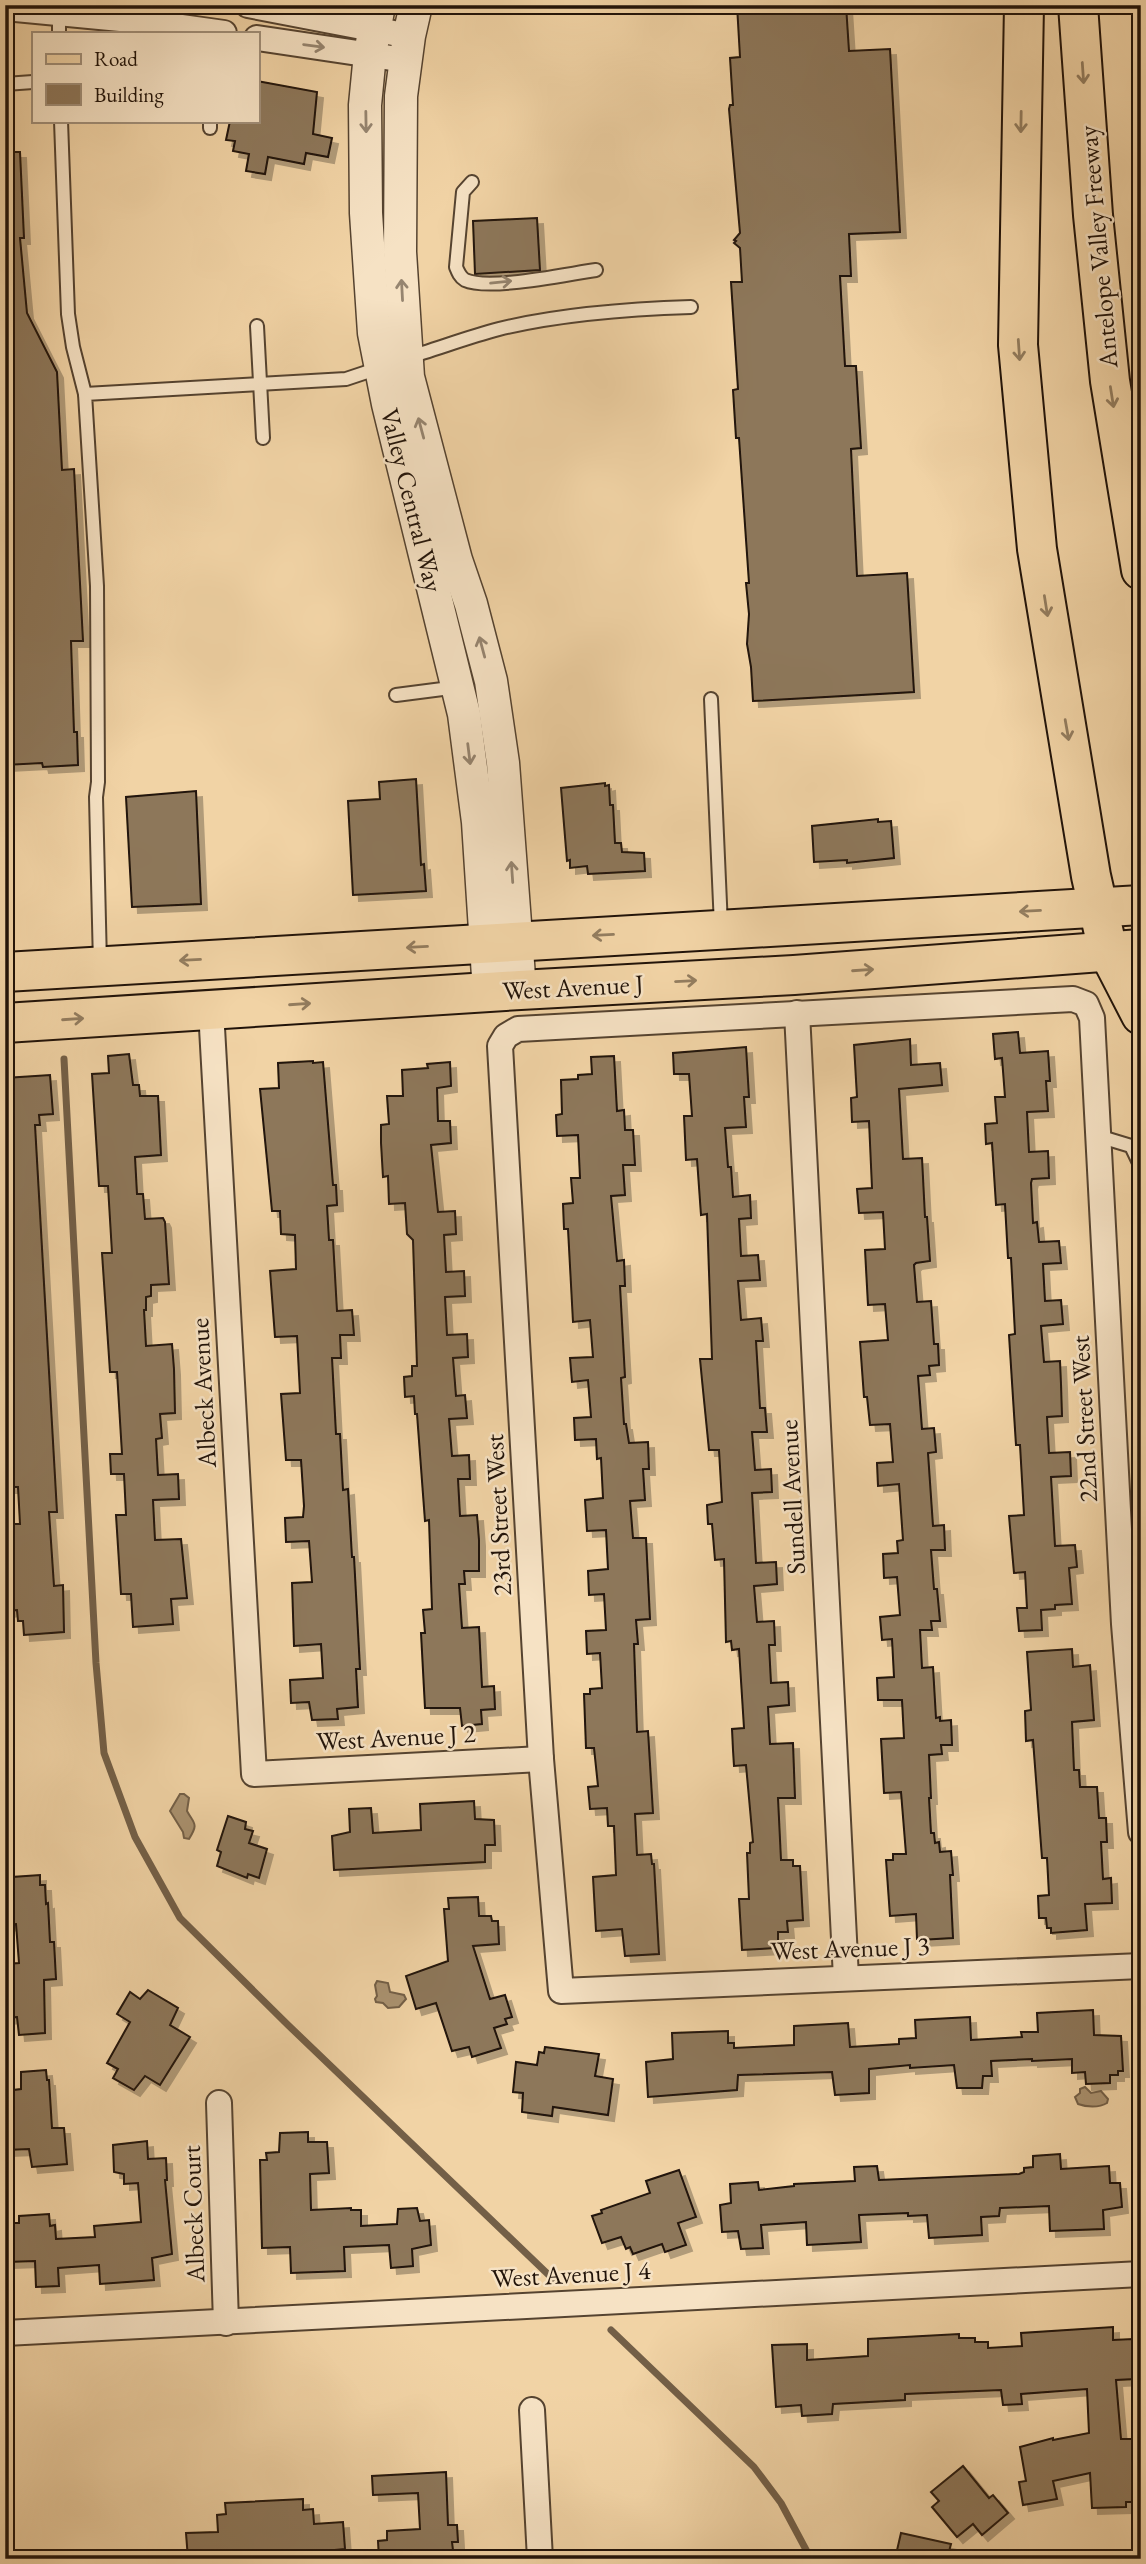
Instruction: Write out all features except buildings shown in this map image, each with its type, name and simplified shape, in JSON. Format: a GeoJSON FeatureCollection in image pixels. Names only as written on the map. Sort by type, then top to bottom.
{"type":"FeatureCollection","features":[{"type":"Feature","properties":{"kind":"main road"},"geometry":{"type":"LineString","coordinates":[[1024,5],[1018,345],[1037,549],[1098,908],[1125,950],[1141,1015]]}},
{"type":"Feature","properties":{"kind":"main road","name":"Antelope Valley Freeway"},"geometry":{"type":"LineString","coordinates":[[1078,5],[1093,215],[1110,381],[1141,570]]}},
{"type":"Feature","properties":{"kind":"main road","name":"West Avenue J"},"geometry":{"type":"LineString","coordinates":[[5,972],[1141,905]]}},
{"type":"Feature","properties":{"kind":"main road","name":"West Avenue J"},"geometry":{"type":"LineString","coordinates":[[5,1023],[794,975],[1125,950]]}},
{"type":"Feature","properties":{"kind":"street"},"geometry":{"type":"LineString","coordinates":[[248,5],[374,29],[407,48]]}},
{"type":"Feature","properties":{"kind":"street","name":"Valley Central Way"},"geometry":{"type":"LineString","coordinates":[[416,5],[401,96],[400,224],[393,363],[464,714],[478,822],[501,942]]}},
{"type":"Feature","properties":{"kind":"street"},"geometry":{"type":"LineString","coordinates":[[5,8],[59,23],[148,14],[220,32]]}},
{"type":"Feature","properties":{"kind":"street"},"geometry":{"type":"LineString","coordinates":[[259,38],[374,29]]}},
{"type":"Feature","properties":{"kind":"street","name":"Valley Central Way"},"geometry":{"type":"LineString","coordinates":[[374,29],[365,105],[366,213],[374,333],[393,363],[408,377],[491,681],[503,763],[501,942],[505,991]]}},
{"type":"Feature","properties":{"kind":"street","name":"West Avenue J"},"geometry":{"type":"LineString","coordinates":[[506,1036],[518,1029],[797,1013],[1073,999],[1086,1004]]}},
{"type":"Feature","properties":{"kind":"street","name":"22nd Street West"},"geometry":{"type":"LineString","coordinates":[[1086,1004],[1092,1018],[1124,1624],[1141,1832]]}},
{"type":"Feature","properties":{"kind":"street","name":"Albeck Avenue"},"geometry":{"type":"LineString","coordinates":[[211,1010],[254,1774]]}},
{"type":"Feature","properties":{"kind":"street","name":"Sundell Avenue"},"geometry":{"type":"LineString","coordinates":[[797,1013],[846,1978]]}},
{"type":"Feature","properties":{"kind":"street","name":"23rd Street West"},"geometry":{"type":"LineString","coordinates":[[506,1036],[500,1046],[541,1759],[561,1991]]}},
{"type":"Feature","properties":{"kind":"street","name":"West Avenue J 2"},"geometry":{"type":"LineString","coordinates":[[254,1774],[541,1759]]}},
{"type":"Feature","properties":{"kind":"street","name":"West Avenue J 3"},"geometry":{"type":"LineString","coordinates":[[561,1991],[1141,1966]]}},
{"type":"Feature","properties":{"kind":"street","name":"Albeck Court"},"geometry":{"type":"LineString","coordinates":[[219,2103],[226,2323]]}},
{"type":"Feature","properties":{"kind":"street","name":"West Avenue J 4"},"geometry":{"type":"LineString","coordinates":[[5,2333],[1141,2274]]}},
{"type":"Feature","properties":{"kind":"street"},"geometry":{"type":"LineString","coordinates":[[532,2410],[540,2559]]}},
{"type":"Feature","properties":{"kind":"lane"},"geometry":{"type":"LineString","coordinates":[[5,84],[32,82]]}},
{"type":"Feature","properties":{"kind":"lane"},"geometry":{"type":"LineString","coordinates":[[61,122],[68,314],[85,394],[97,586],[96,797],[100,965]]}},
{"type":"Feature","properties":{"kind":"lane"},"geometry":{"type":"LineString","coordinates":[[472,182],[463,192],[456,256],[458,275],[464,279],[492,284],[596,270]]}},
{"type":"Feature","properties":{"kind":"lane"},"geometry":{"type":"LineString","coordinates":[[85,394],[346,379],[498,329],[564,318],[691,307]]}},
{"type":"Feature","properties":{"kind":"lane"},"geometry":{"type":"LineString","coordinates":[[257,326],[263,438]]}},
{"type":"Feature","properties":{"kind":"lane"},"geometry":{"type":"LineString","coordinates":[[396,695],[458,687]]}},
{"type":"Feature","properties":{"kind":"lane"},"geometry":{"type":"LineString","coordinates":[[711,699],[721,929]]}},
{"type":"Feature","properties":{"kind":"lane"},"geometry":{"type":"LineString","coordinates":[[1098,1136],[1131,1146],[1141,1167]]}},
{"type":"Feature","properties":{"kind":"shaded area"},"geometry":{"type":"Polygon","coordinates":[[[180,1794],[189,1798],[187,1811],[194,1830],[189,1839],[184,1838],[170,1811],[180,1794]]]}},
{"type":"Feature","properties":{"kind":"shaded area"},"geometry":{"type":"Polygon","coordinates":[[[377,1981],[388,1983],[390,1992],[404,1995],[406,1999],[399,2007],[388,2008],[383,2003],[376,2002],[377,1981]]]}},
{"type":"Feature","properties":{"kind":"shaded area"},"geometry":{"type":"Polygon","coordinates":[[[1085,2087],[1091,2093],[1101,2091],[1108,2099],[1107,2103],[1100,2106],[1078,2104],[1075,2097],[1080,2093],[1080,2089],[1085,2087]]]}},
{"type":"Feature","properties":{"kind":"waterway"},"geometry":{"type":"LineString","coordinates":[[64,1059],[96,1663],[104,1753],[135,1837],[180,1918],[554,2280]]}},
{"type":"Feature","properties":{"kind":"waterway"},"geometry":{"type":"LineString","coordinates":[[611,2330],[754,2467],[781,2503],[811,2559]]}}]}
